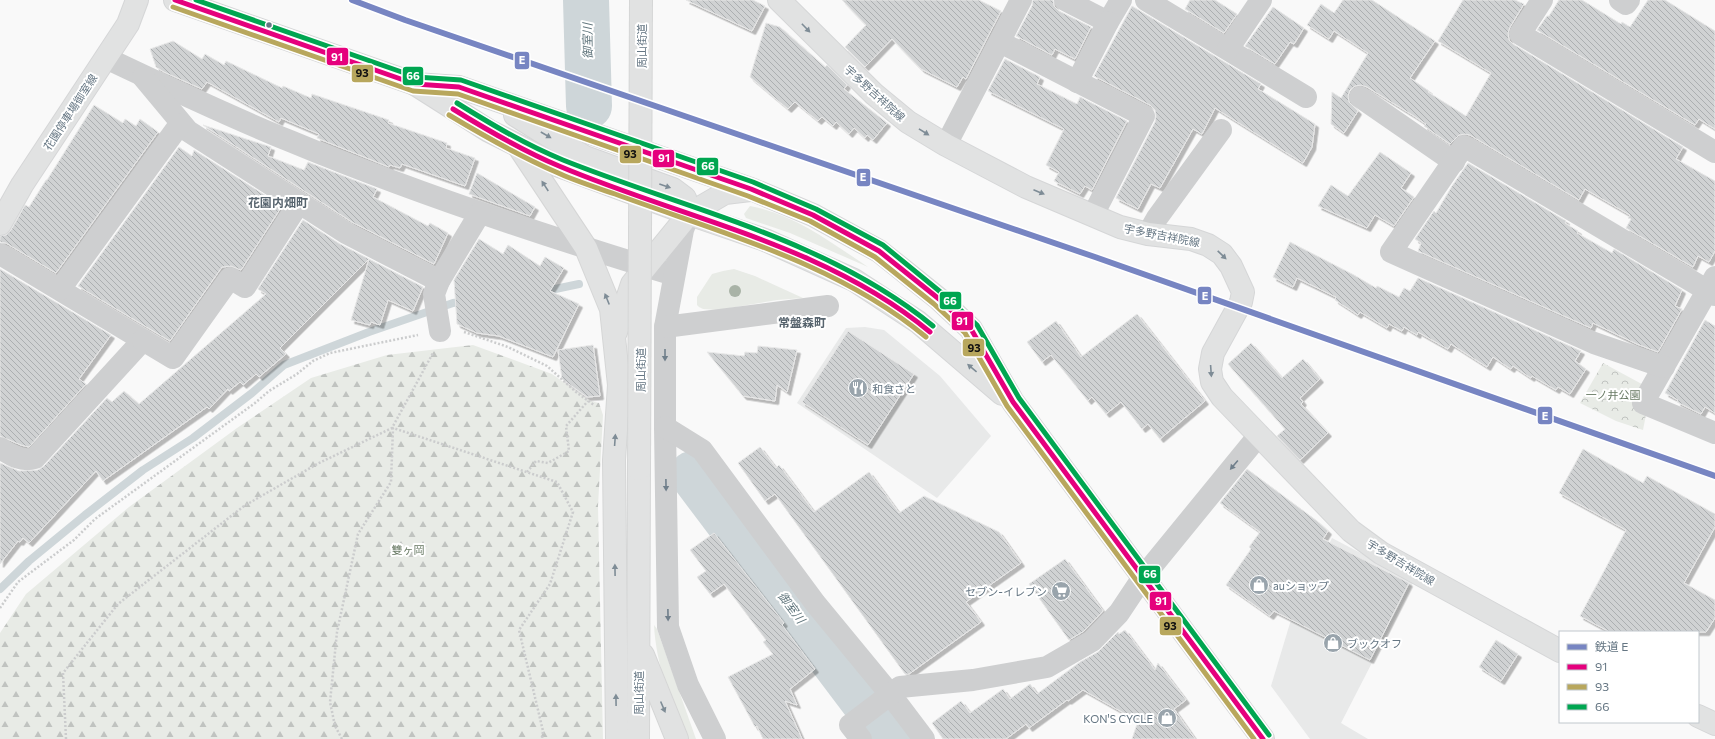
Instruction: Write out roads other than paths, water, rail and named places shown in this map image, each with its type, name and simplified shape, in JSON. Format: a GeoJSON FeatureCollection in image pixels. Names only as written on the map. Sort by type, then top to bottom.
{"type":"FeatureCollection","features":[{"type":"Feature","properties":{"kind":"main road","name":"花園停車場御室線"},"geometry":{"type":"LineString","coordinates":[[0,224],[22,184],[128,24],[137,0]]}},
{"type":"Feature","properties":{"kind":"main road"},"geometry":{"type":"LineString","coordinates":[[175,0],[414,84],[489,131],[560,166],[689,214],[765,240],[854,280],[918,322],[1013,402]]}},
{"type":"Feature","properties":{"kind":"main road","name":"周山街道"},"geometry":{"type":"LineString","coordinates":[[638,739],[641,0]]}},
{"type":"Feature","properties":{"kind":"main road","name":"宇多野吉祥院線"},"geometry":{"type":"LineString","coordinates":[[779,0],[874,94],[908,122],[946,145],[1026,187],[1120,227],[1148,234],[1190,239],[1208,245],[1222,254],[1231,266],[1243,292],[1241,302],[1213,353],[1210,369],[1212,382],[1222,397],[1351,531],[1381,553],[1559,650]]}},
{"type":"Feature","properties":{"kind":"main road"},"geometry":{"type":"LineString","coordinates":[[414,84],[459,87],[751,190],[813,215],[878,251],[939,299],[972,329],[1013,402],[1263,739]]}},
{"type":"Feature","properties":{"kind":"main road"},"geometry":{"type":"LineString","coordinates":[[490,98],[538,130],[585,157],[673,189],[685,198],[689,214]]}},
{"type":"Feature","properties":{"kind":"main road"},"geometry":{"type":"LineString","coordinates":[[519,147],[586,248],[611,309],[619,385],[614,460],[617,739]]}},
{"type":"Feature","properties":{"kind":"main road"},"geometry":{"type":"LineString","coordinates":[[614,337],[632,284],[689,214],[725,194],[751,190]]}},
{"type":"Feature","properties":{"kind":"main road"},"geometry":{"type":"LineString","coordinates":[[638,645],[677,739]]}},
{"type":"Feature","properties":{"kind":"main road"},"geometry":{"type":"LineString","coordinates":[[1699,716],[1715,724]]}},
{"type":"Feature","properties":{"kind":"street"},"geometry":{"type":"LineString","coordinates":[[946,145],[1021,0]]}},
{"type":"Feature","properties":{"kind":"street"},"geometry":{"type":"LineString","coordinates":[[1065,0],[1108,22]]}},
{"type":"Feature","properties":{"kind":"street"},"geometry":{"type":"LineString","coordinates":[[1077,82],[1121,0]]}},
{"type":"Feature","properties":{"kind":"street"},"geometry":{"type":"LineString","coordinates":[[1146,0],[1306,97]]}},
{"type":"Feature","properties":{"kind":"street"},"geometry":{"type":"LineString","coordinates":[[1228,49],[1261,0]]}},
{"type":"Feature","properties":{"kind":"street"},"geometry":{"type":"LineString","coordinates":[[1620,0],[1626,4],[1629,0]]}},
{"type":"Feature","properties":{"kind":"street"},"geometry":{"type":"LineString","coordinates":[[1539,1],[1520,34],[1715,152]]}},
{"type":"Feature","properties":{"kind":"street"},"geometry":{"type":"LineString","coordinates":[[1000,42],[1144,116],[1093,215]]}},
{"type":"Feature","properties":{"kind":"street"},"geometry":{"type":"LineString","coordinates":[[106,58],[290,142],[480,213],[674,275]]}},
{"type":"Feature","properties":{"kind":"street"},"geometry":{"type":"LineString","coordinates":[[140,74],[188,132],[346,233],[439,281]]}},
{"type":"Feature","properties":{"kind":"street"},"geometry":{"type":"LineString","coordinates":[[1360,97],[1454,162]]}},
{"type":"Feature","properties":{"kind":"street"},"geometry":{"type":"LineString","coordinates":[[60,289],[180,124]]}},
{"type":"Feature","properties":{"kind":"street"},"geometry":{"type":"LineString","coordinates":[[1148,234],[1157,218],[1220,130]]}},
{"type":"Feature","properties":{"kind":"street"},"geometry":{"type":"LineString","coordinates":[[1664,367],[1594,343],[1392,252],[1464,146],[1712,288],[1643,403],[1715,433]]}},
{"type":"Feature","properties":{"kind":"street"},"geometry":{"type":"LineString","coordinates":[[0,254],[173,358],[230,278],[245,287],[300,203]]}},
{"type":"Feature","properties":{"kind":"street"},"geometry":{"type":"LineString","coordinates":[[438,326],[434,294],[439,281],[480,213]]}},
{"type":"Feature","properties":{"kind":"street"},"geometry":{"type":"LineString","coordinates":[[689,214],[683,230],[665,327],[668,627],[688,685],[715,739]]}},
{"type":"Feature","properties":{"kind":"street"},"geometry":{"type":"LineString","coordinates":[[665,327],[828,306]]}},
{"type":"Feature","properties":{"kind":"street"},"geometry":{"type":"LineString","coordinates":[[0,448],[16,458],[28,460],[35,458],[143,340]]}},
{"type":"Feature","properties":{"kind":"street"},"geometry":{"type":"LineString","coordinates":[[665,427],[702,450],[886,697],[924,739]]}},
{"type":"Feature","properties":{"kind":"street"},"geometry":{"type":"LineString","coordinates":[[859,730],[886,697],[900,687],[973,680],[1047,667],[1092,641],[1119,613],[1143,577],[1258,435]]}},
{"type":"Feature","properties":{"kind":"waterway","name":"御室川"},"geometry":{"type":"LineString","coordinates":[[586,0],[589,106]]}},
{"type":"Feature","properties":{"kind":"waterway"},"geometry":{"type":"LineString","coordinates":[[541,292],[579,284]]}},
{"type":"Feature","properties":{"kind":"waterway"},"geometry":{"type":"LineString","coordinates":[[0,589],[29,561],[85,515],[143,470],[193,438],[252,393],[284,365],[369,332],[453,303],[466,301]]}},
{"type":"Feature","properties":{"kind":"waterway","name":"御室川"},"geometry":{"type":"LineString","coordinates":[[692,474],[892,739]]}},
{"type":"Feature","properties":{"kind":"rail line","name":"E"},"geometry":{"type":"LineString","coordinates":[[352,0],[405,20],[1095,257],[1715,476]]}},
{"type":"Feature","properties":{"kind":"place","name":"和食さと"},"geometry":{"type":"Point","coordinates":[858,388]}},
{"type":"Feature","properties":{"kind":"place","name":"auショップ"},"geometry":{"type":"Point","coordinates":[1259,585]}},
{"type":"Feature","properties":{"kind":"place","name":"セブン-イレブン"},"geometry":{"type":"Point","coordinates":[1061,591]}},
{"type":"Feature","properties":{"kind":"place","name":"ブックオフ"},"geometry":{"type":"Point","coordinates":[1333,643]}},
{"type":"Feature","properties":{"kind":"place","name":"KON'S CYCLE"},"geometry":{"type":"Point","coordinates":[1167,718]}},
{"type":"Feature","properties":{"kind":"district","name":"花園内畑町"},"geometry":{"type":"Point","coordinates":[278,202]}},
{"type":"Feature","properties":{"kind":"district","name":"常盤森町"},"geometry":{"type":"Point","coordinates":[802,322]}},
{"type":"Feature","properties":{"kind":"park label","name":"一ノ井公園"},"geometry":{"type":"Point","coordinates":[1613,394]}},
{"type":"Feature","properties":{"kind":"park label","name":"雙ヶ岡"},"geometry":{"type":"Point","coordinates":[408,549]}}]}
